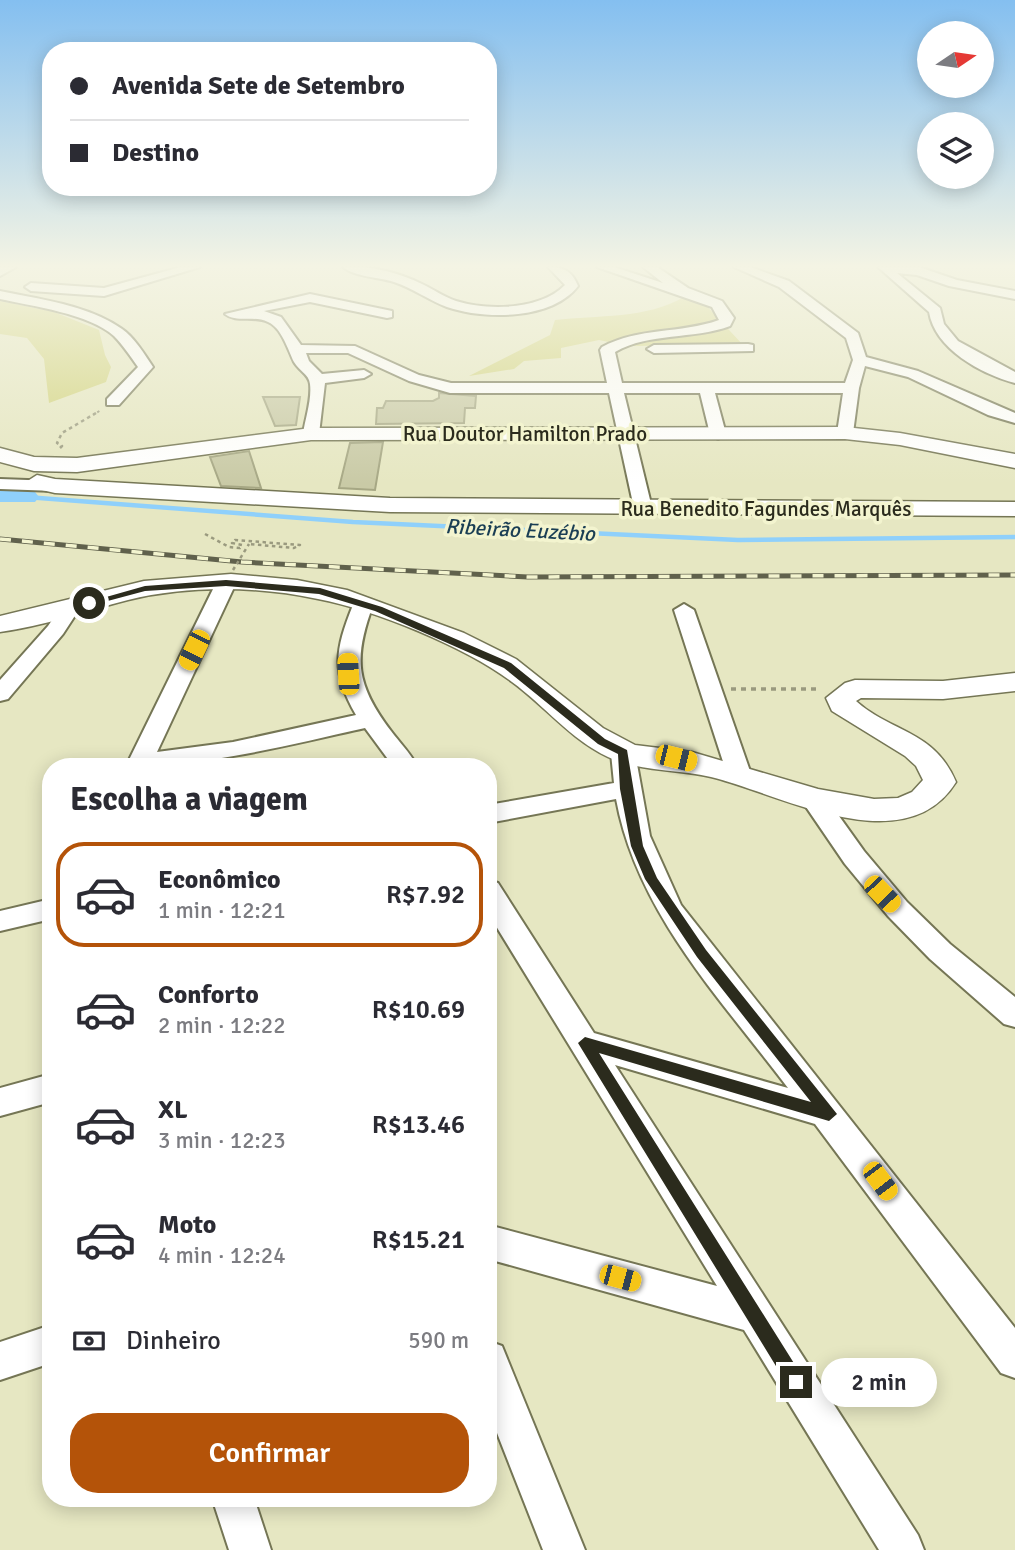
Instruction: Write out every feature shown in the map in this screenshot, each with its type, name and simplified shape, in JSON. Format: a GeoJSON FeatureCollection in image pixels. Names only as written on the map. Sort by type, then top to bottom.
{"type":"FeatureCollection","features":[{"type":"Feature","properties":{"kind":"main road","name":"Rua Doutor Hamilton Prado"},"geometry":{"type":"LineString","coordinates":[[0,455],[34,464],[95,463],[311,434],[845,433],[900,439],[1015,461]]}},
{"type":"Feature","properties":{"kind":"main road"},"geometry":{"type":"LineString","coordinates":[[131,488],[122,483],[119,474],[126,463],[136,456]]}},
{"type":"Feature","properties":{"kind":"main road"},"geometry":{"type":"LineString","coordinates":[[88,488],[101,475],[102,471],[95,463]]}},
{"type":"Feature","properties":{"kind":"main road","name":"Rua Benedito Fagundes Marquês"},"geometry":{"type":"LineString","coordinates":[[0,468],[55,486],[131,488],[390,505],[1015,509]]}},
{"type":"Feature","properties":{"kind":"main road"},"geometry":{"type":"LineString","coordinates":[[0,624],[145,589],[230,576],[320,591],[363,605],[508,666],[601,742],[623,753],[676,758],[739,774],[815,801],[870,809],[894,808],[916,803],[936,790],[940,782],[937,769],[926,757],[842,705],[841,698],[855,689],[943,690],[1015,682]]}},
{"type":"Feature","properties":{"kind":"street"},"geometry":{"type":"LineString","coordinates":[[124,339],[146,367],[156,388]]}},
{"type":"Feature","properties":{"kind":"street"},"geometry":{"type":"LineString","coordinates":[[290,339],[302,363],[317,379],[311,434]]}},
{"type":"Feature","properties":{"kind":"street"},"geometry":{"type":"LineString","coordinates":[[607,350],[635,339]]}},
{"type":"Feature","properties":{"kind":"street"},"geometry":{"type":"LineString","coordinates":[[845,433],[850,388],[860,360],[854,339]]}},
{"type":"Feature","properties":{"kind":"street"},"geometry":{"type":"LineString","coordinates":[[949,339],[1015,378]]}},
{"type":"Feature","properties":{"kind":"street"},"geometry":{"type":"LineString","coordinates":[[607,350],[748,348]]}},
{"type":"Feature","properties":{"kind":"street"},"geometry":{"type":"LineString","coordinates":[[297,349],[350,349],[414,378],[450,388],[850,388]]}},
{"type":"Feature","properties":{"kind":"street"},"geometry":{"type":"LineString","coordinates":[[607,350],[643,508]]}},
{"type":"Feature","properties":{"kind":"street"},"geometry":{"type":"LineString","coordinates":[[860,360],[914,374],[994,412],[1015,418]]}},
{"type":"Feature","properties":{"kind":"street"},"geometry":{"type":"LineString","coordinates":[[113,402],[146,367]]}},
{"type":"Feature","properties":{"kind":"street"},"geometry":{"type":"LineString","coordinates":[[317,379],[364,373]]}},
{"type":"Feature","properties":{"kind":"street"},"geometry":{"type":"LineString","coordinates":[[706,387],[718,434]]}},
{"type":"Feature","properties":{"kind":"street"},"geometry":{"type":"LineString","coordinates":[[0,484],[55,486]]}},
{"type":"Feature","properties":{"kind":"street"},"geometry":{"type":"LineString","coordinates":[[142,758],[230,576]]}},
{"type":"Feature","properties":{"kind":"street"},"geometry":{"type":"LineString","coordinates":[[363,605],[351,638],[348,674],[371,719],[399,758]]}},
{"type":"Feature","properties":{"kind":"street"},"geometry":{"type":"LineString","coordinates":[[0,694],[55,630],[70,608]]}},
{"type":"Feature","properties":{"kind":"street"},"geometry":{"type":"LineString","coordinates":[[684,610],[713,689],[739,774]]}},
{"type":"Feature","properties":{"kind":"street"},"geometry":{"type":"LineString","coordinates":[[236,758],[371,719]]}},
{"type":"Feature","properties":{"kind":"street"},"geometry":{"type":"LineString","coordinates":[[623,753],[626,789],[637,846],[651,879],[671,912],[1015,1359]]}},
{"type":"Feature","properties":{"kind":"street"},"geometry":{"type":"LineString","coordinates":[[497,812],[626,789]]}},
{"type":"Feature","properties":{"kind":"street"},"geometry":{"type":"LineString","coordinates":[[815,801],[855,862],[882,894],[932,944],[1015,1015]]}},
{"type":"Feature","properties":{"kind":"street"},"geometry":{"type":"LineString","coordinates":[[497,904],[752,1314],[903,1550]]}},
{"type":"Feature","properties":{"kind":"street"},"geometry":{"type":"LineString","coordinates":[[0,921],[42,911]]}},
{"type":"Feature","properties":{"kind":"street"},"geometry":{"type":"LineString","coordinates":[[585,1043],[829,1114]]}},
{"type":"Feature","properties":{"kind":"street"},"geometry":{"type":"LineString","coordinates":[[0,1102],[42,1090]]}},
{"type":"Feature","properties":{"kind":"street"},"geometry":{"type":"LineString","coordinates":[[497,1244],[752,1314]]}},
{"type":"Feature","properties":{"kind":"street"},"geometry":{"type":"LineString","coordinates":[[0,1361],[42,1347]]}},
{"type":"Feature","properties":{"kind":"street"},"geometry":{"type":"LineString","coordinates":[[497,1382],[564,1550]]}},
{"type":"Feature","properties":{"kind":"street"},"geometry":{"type":"LineString","coordinates":[[236,1507],[250,1550]]}},
{"type":"Feature","properties":{"kind":"path"},"geometry":{"type":"LineString","coordinates":[[58,451],[62,446],[57,443],[62,433],[113,402]]}},
{"type":"Feature","properties":{"kind":"path"},"geometry":{"type":"LineString","coordinates":[[205,534],[229,547],[240,548],[242,545],[232,541],[300,545],[294,548],[249,544],[230,576]]}},
{"type":"Feature","properties":{"kind":"path"},"geometry":{"type":"LineString","coordinates":[[713,689],[855,689]]}},
{"type":"Feature","properties":{"kind":"shaded area"},"geometry":{"type":"Polygon","coordinates":[[[28,339],[101,339],[111,367],[106,382],[49,403],[44,359],[28,339]]]}},
{"type":"Feature","properties":{"kind":"shaded area"},"geometry":{"type":"Polygon","coordinates":[[[541,339],[738,339],[743,345],[628,346],[599,340],[561,348],[561,358],[524,361],[514,369],[469,376],[541,339]]]}},
{"type":"Feature","properties":{"kind":"building"},"geometry":{"type":"Polygon","coordinates":[[[439,393],[476,396],[475,408],[465,408],[464,423],[376,424],[377,408],[383,408],[386,401],[433,401],[439,398],[439,393]]]}},
{"type":"Feature","properties":{"kind":"building"},"geometry":{"type":"Polygon","coordinates":[[[263,397],[300,397],[296,425],[275,426],[263,397]]]}},
{"type":"Feature","properties":{"kind":"building"},"geometry":{"type":"Polygon","coordinates":[[[383,442],[375,490],[339,488],[350,443],[383,442]]]}},
{"type":"Feature","properties":{"kind":"building"},"geometry":{"type":"Polygon","coordinates":[[[249,451],[261,488],[221,486],[210,457],[249,451]]]}},
{"type":"Feature","properties":{"kind":"waterway","name":"Ribeirão Euzébio"},"geometry":{"type":"LineString","coordinates":[[22,489],[26,497],[353,522],[738,540],[1015,537]]}},
{"type":"Feature","properties":{"kind":"waterway","name":"Ribeirão Euzébio"},"geometry":{"type":"LineString","coordinates":[[0,494],[26,497]]}},
{"type":"Feature","properties":{"kind":"railway"},"geometry":{"type":"LineString","coordinates":[[0,539],[242,562],[528,577],[1015,575]]}},
{"type":"Feature","properties":{"kind":"route"},"geometry":{"type":"LineString","coordinates":[[89,603],[165,586],[226,583],[320,591],[379,609],[508,666],[601,742],[623,753],[626,789],[637,846],[651,879],[702,954],[829,1114],[585,1043],[796,1382]]}}]}
